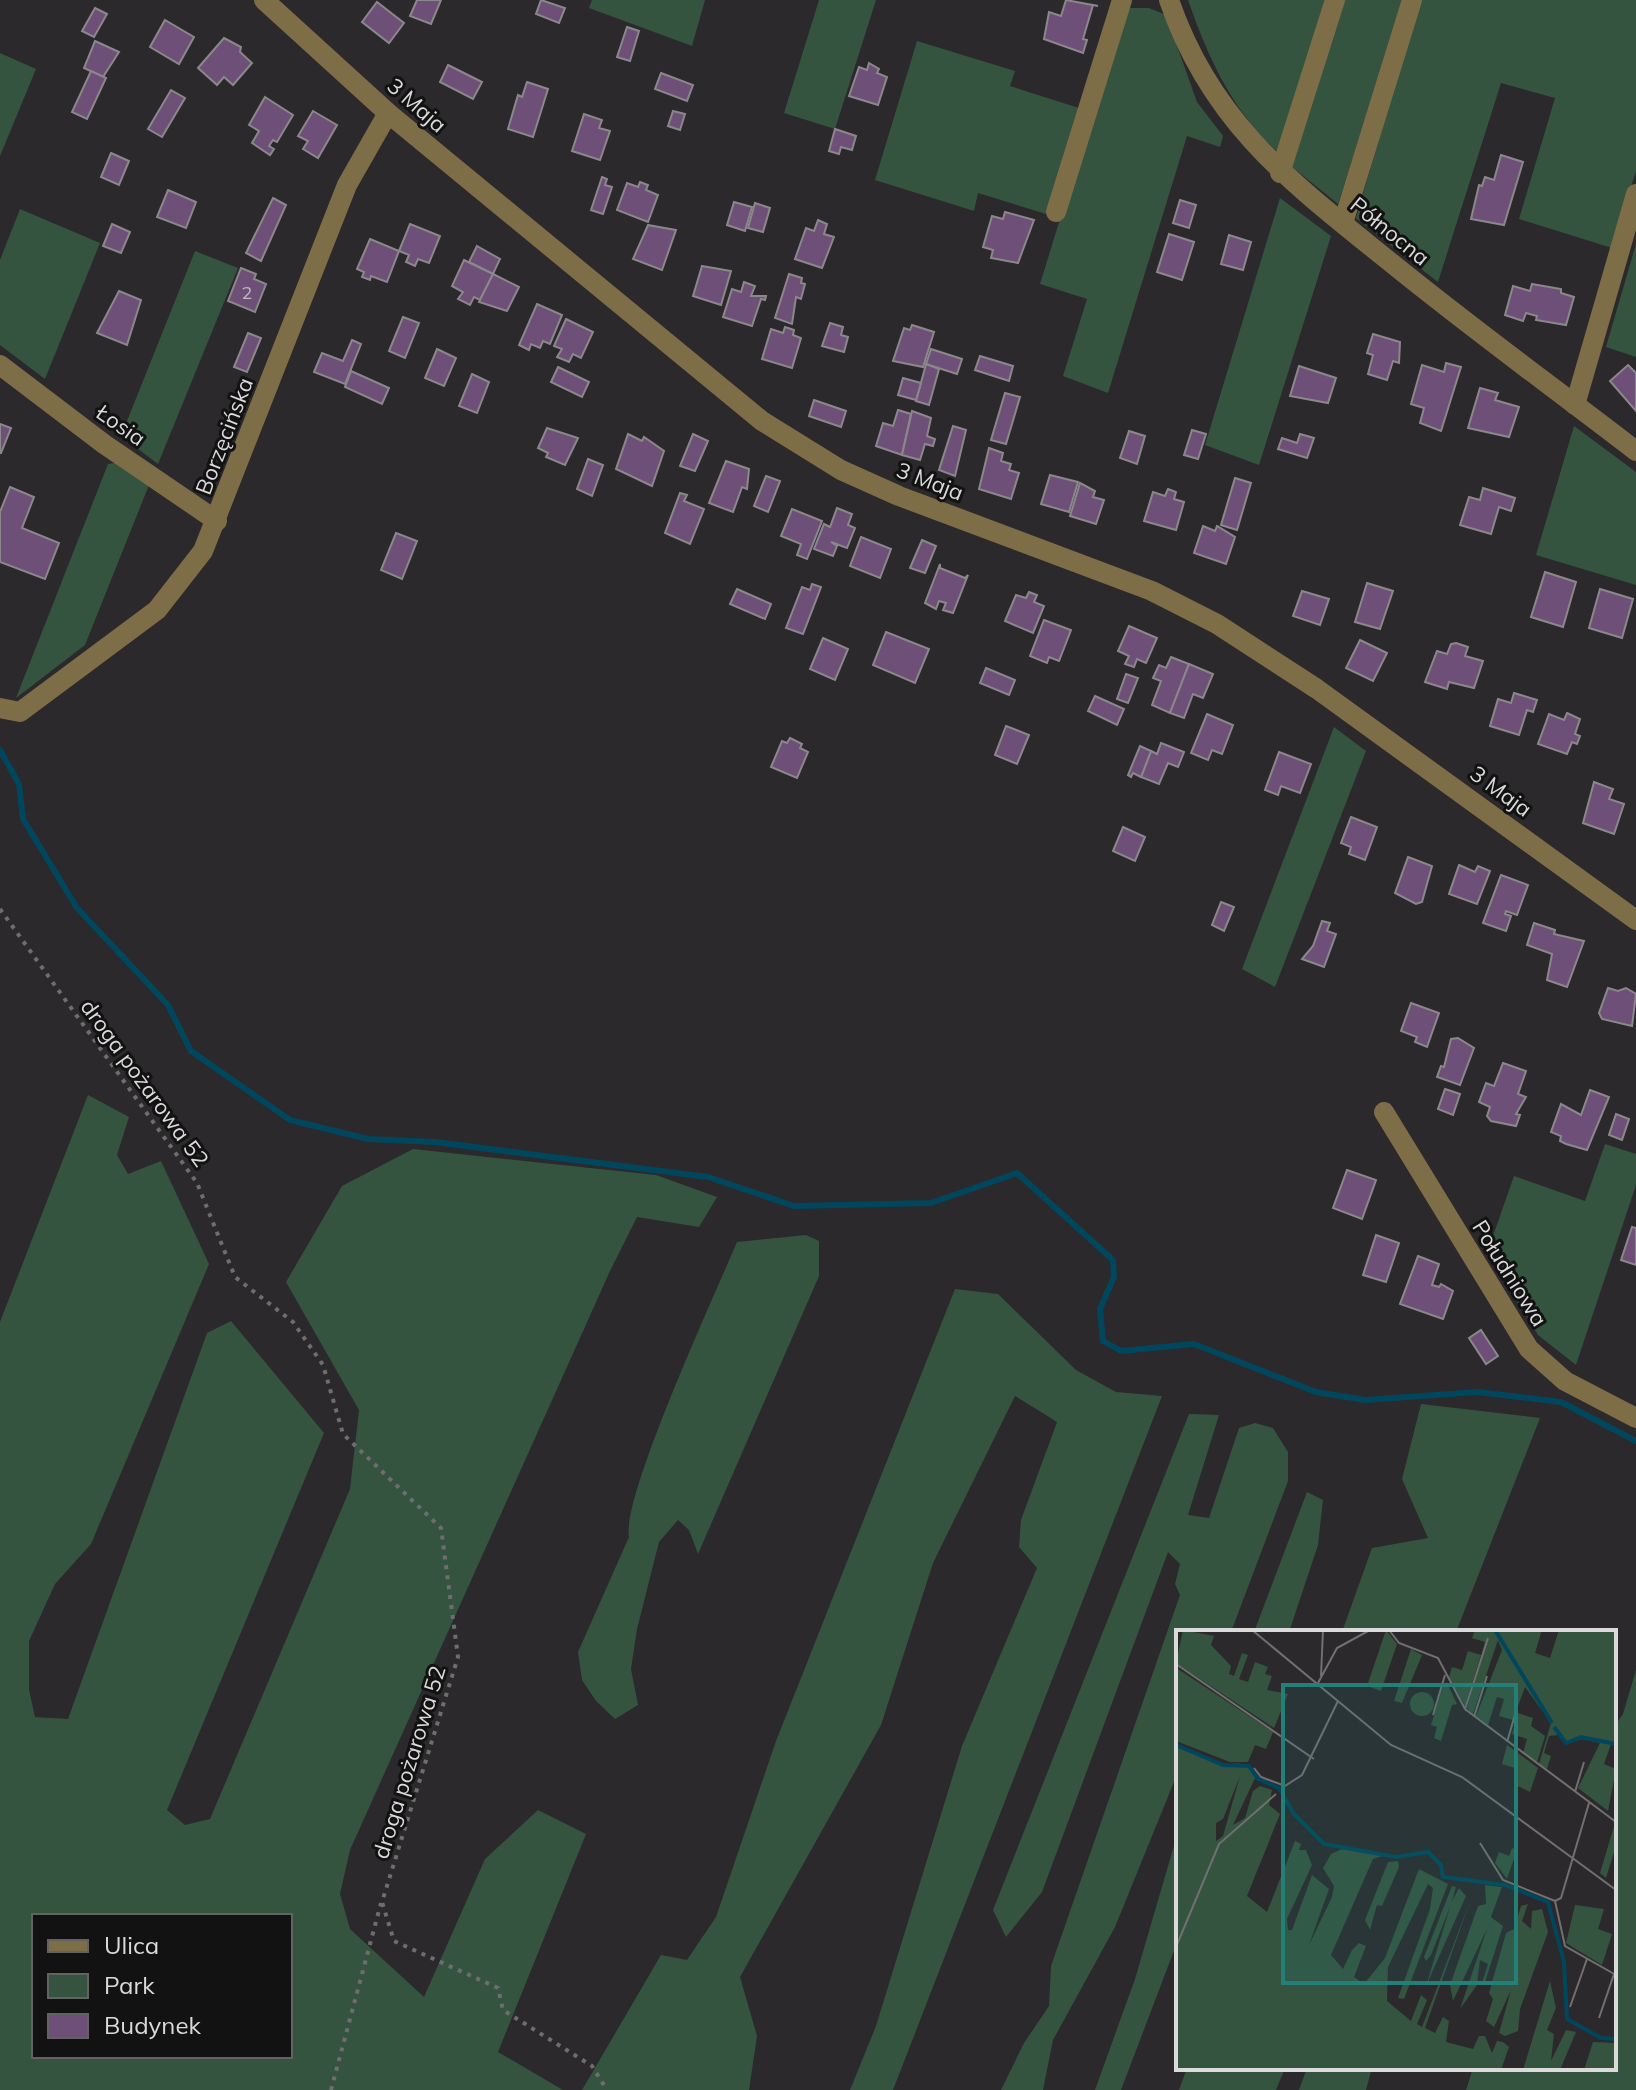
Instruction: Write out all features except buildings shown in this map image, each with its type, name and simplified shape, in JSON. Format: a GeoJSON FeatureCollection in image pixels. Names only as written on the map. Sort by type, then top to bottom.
{"type":"FeatureCollection","features":[{"type":"Feature","properties":{"kind":"street","name":"3 Maja"},"geometry":{"type":"LineString","coordinates":[[264,0],[388,113],[725,394],[792,441],[841,470],[899,496],[1152,591],[1217,624],[1317,689],[1636,920]]}},
{"type":"Feature","properties":{"kind":"street"},"geometry":{"type":"LineString","coordinates":[[1056,212],[1122,0]]}},
{"type":"Feature","properties":{"kind":"street","name":"Północna"},"geometry":{"type":"LineString","coordinates":[[1169,0],[1191,58],[1204,80],[1280,173],[1636,451]]}},
{"type":"Feature","properties":{"kind":"street"},"geometry":{"type":"LineString","coordinates":[[1280,173],[1335,0]]}},
{"type":"Feature","properties":{"kind":"street"},"geometry":{"type":"LineString","coordinates":[[1343,223],[1412,0]]}},
{"type":"Feature","properties":{"kind":"street","name":"Borzęcińska"},"geometry":{"type":"LineString","coordinates":[[10,710],[157,610],[203,551],[347,185],[388,113]]}},
{"type":"Feature","properties":{"kind":"street"},"geometry":{"type":"LineString","coordinates":[[1575,405],[1636,194]]}},
{"type":"Feature","properties":{"kind":"street","name":"Łosia"},"geometry":{"type":"LineString","coordinates":[[0,365],[104,444],[217,521]]}},
{"type":"Feature","properties":{"kind":"street","name":"Południowa"},"geometry":{"type":"LineString","coordinates":[[1384,1112],[1529,1349],[1565,1381],[1636,1418]]}},
{"type":"Feature","properties":{"kind":"path","name":"droga pożarowa 52"},"geometry":{"type":"LineString","coordinates":[[0,909],[197,1183],[235,1277],[293,1322],[323,1365],[343,1434],[441,1528],[458,1657],[382,1902],[331,2090]]}},
{"type":"Feature","properties":{"kind":"path"},"geometry":{"type":"LineString","coordinates":[[382,1902],[394,1941],[498,1988],[503,2010],[592,2066],[607,2090]]}},
{"type":"Feature","properties":{"kind":"green space"},"geometry":{"type":"Polygon","coordinates":[[[592,0],[705,0],[692,46],[589,8],[592,0]]]}},
{"type":"Feature","properties":{"kind":"green space"},"geometry":{"type":"Polygon","coordinates":[[[819,0],[876,0],[835,129],[784,113],[819,0]]]}},
{"type":"Feature","properties":{"kind":"green space"},"geometry":{"type":"Polygon","coordinates":[[[1188,0],[1327,0],[1279,153],[1248,120],[1223,82],[1188,0]]]}},
{"type":"Feature","properties":{"kind":"green space"},"geometry":{"type":"Polygon","coordinates":[[[1343,0],[1404,0],[1338,204],[1291,166],[1343,0]]]}},
{"type":"Feature","properties":{"kind":"green space"},"geometry":{"type":"Polygon","coordinates":[[[1420,0],[1636,0],[1636,171],[1612,248],[1519,219],[1555,98],[1501,83],[1438,282],[1356,218],[1420,0]]]}},
{"type":"Feature","properties":{"kind":"green space"},"geometry":{"type":"Polygon","coordinates":[[[1125,8],[1149,8],[1166,15],[1197,102],[1223,136],[1220,147],[1187,136],[1108,393],[1063,376],[1087,299],[1040,284],[1125,8]]]}},
{"type":"Feature","properties":{"kind":"green space"},"geometry":{"type":"Polygon","coordinates":[[[917,41],[1015,71],[1010,86],[1079,108],[1046,214],[978,193],[974,211],[875,180],[917,41]]]}},
{"type":"Feature","properties":{"kind":"green space"},"geometry":{"type":"Polygon","coordinates":[[[0,53],[36,69],[0,156],[0,53]]]}},
{"type":"Feature","properties":{"kind":"green space"},"geometry":{"type":"Polygon","coordinates":[[[1280,198],[1331,236],[1259,465],[1205,445],[1280,198]]]}},
{"type":"Feature","properties":{"kind":"green space"},"geometry":{"type":"Polygon","coordinates":[[[20,209],[100,243],[45,379],[0,345],[0,260],[20,209]]]}},
{"type":"Feature","properties":{"kind":"green space"},"geometry":{"type":"Polygon","coordinates":[[[1636,244],[1636,357],[1606,347],[1636,244]]]}},
{"type":"Feature","properties":{"kind":"green space"},"geometry":{"type":"Polygon","coordinates":[[[195,251],[238,268],[158,464],[121,436],[195,251]]]}},
{"type":"Feature","properties":{"kind":"green space"},"geometry":{"type":"Polygon","coordinates":[[[1574,426],[1636,472],[1636,585],[1536,555],[1574,426]]]}},
{"type":"Feature","properties":{"kind":"green space"},"geometry":{"type":"Polygon","coordinates":[[[121,462],[151,480],[85,645],[16,698],[108,464],[121,462]]]}},
{"type":"Feature","properties":{"kind":"green space"},"geometry":{"type":"Polygon","coordinates":[[[1334,727],[1366,751],[1275,987],[1242,969],[1334,727]]]}},
{"type":"Feature","properties":{"kind":"green space"},"geometry":{"type":"Polygon","coordinates":[[[88,1095],[129,1117],[117,1155],[128,1174],[161,1161],[209,1264],[91,1544],[55,1584],[29,1641],[29,1690],[35,1717],[68,1719],[207,1333],[231,1321],[324,1433],[167,1810],[185,1825],[210,1819],[350,1489],[359,1410],[286,1282],[342,1186],[413,1149],[656,1175],[717,1197],[699,1227],[637,1217],[350,1850],[340,1894],[350,1929],[424,1997],[485,1859],[538,1810],[586,1834],[498,2052],[563,2090],[0,2090],[0,1322],[88,1095]]]}},
{"type":"Feature","properties":{"kind":"green space"},"geometry":{"type":"Polygon","coordinates":[[[1605,1144],[1636,1154],[1636,1185],[1576,1365],[1538,1335],[1487,1253],[1514,1176],[1585,1201],[1605,1144]]]}},
{"type":"Feature","properties":{"kind":"green space"},"geometry":{"type":"Polygon","coordinates":[[[806,1235],[819,1241],[819,1276],[698,1554],[689,1530],[678,1520],[659,1542],[637,1629],[631,1669],[638,1705],[615,1719],[596,1701],[582,1680],[578,1652],[629,1537],[630,1515],[640,1481],[672,1394],[737,1242],[806,1235]]]}},
{"type":"Feature","properties":{"kind":"green space"},"geometry":{"type":"Polygon","coordinates":[[[955,1289],[998,1294],[1076,1370],[1116,1392],[1162,1396],[893,2090],[850,2090],[876,2026],[962,1746],[1037,1568],[1019,1547],[1021,1520],[1057,1422],[1015,1396],[933,1563],[881,1725],[740,1977],[757,2036],[749,2090],[582,2090],[661,1955],[687,1960],[716,1917],[776,1741],[955,1289]]]}},
{"type":"Feature","properties":{"kind":"green space"},"geometry":{"type":"Polygon","coordinates":[[[1421,1404],[1540,1418],[1457,1630],[1343,1630],[1372,1548],[1428,1538],[1402,1479],[1421,1404]]]}},
{"type":"Feature","properties":{"kind":"green space"},"geometry":{"type":"Polygon","coordinates":[[[1189,1414],[1219,1415],[1188,1515],[1209,1518],[1239,1428],[1255,1423],[1273,1428],[1288,1452],[1288,1481],[1232,1630],[1176,1630],[1176,1777],[1115,1927],[1053,2040],[1043,2090],[1001,2090],[1024,2043],[1049,2006],[1051,1966],[1180,1595],[1175,1584],[1180,1564],[1168,1552],[1042,1892],[1006,1937],[993,1910],[1189,1414]]]}},
{"type":"Feature","properties":{"kind":"green space"},"geometry":{"type":"Polygon","coordinates":[[[1307,1492],[1323,1500],[1318,1545],[1290,1630],[1255,1630],[1307,1492]]]}},
{"type":"Feature","properties":{"kind":"green space"},"geometry":{"type":"Polygon","coordinates":[[[1636,1670],[1636,2090],[1466,2090],[1472,2070],[1616,2070],[1616,1724],[1623,1714],[1636,1670]]]}},
{"type":"Feature","properties":{"kind":"green space"},"geometry":{"type":"Polygon","coordinates":[[[1176,1839],[1176,1945],[1121,2090],[1095,2090],[1135,1979],[1176,1839]]]}},
{"type":"Feature","properties":{"kind":"green space"},"geometry":{"type":"Polygon","coordinates":[[[1186,2070],[1284,2070],[1276,2090],[1179,2090],[1186,2070]]]}},
{"type":"Feature","properties":{"kind":"green space"},"geometry":{"type":"Polygon","coordinates":[[[1306,2070],[1371,2070],[1366,2090],[1299,2090],[1306,2070]]]}},
{"type":"Feature","properties":{"kind":"waterway"},"geometry":{"type":"LineString","coordinates":[[0,750],[19,784],[23,819],[77,908],[168,1005],[191,1051],[290,1120],[368,1139],[435,1142],[708,1177],[794,1206],[931,1203],[1017,1173],[1113,1260],[1114,1277],[1100,1309],[1103,1341],[1121,1351],[1194,1344],[1316,1392],[1365,1400],[1478,1392],[1561,1402],[1636,1441]]}}]}
